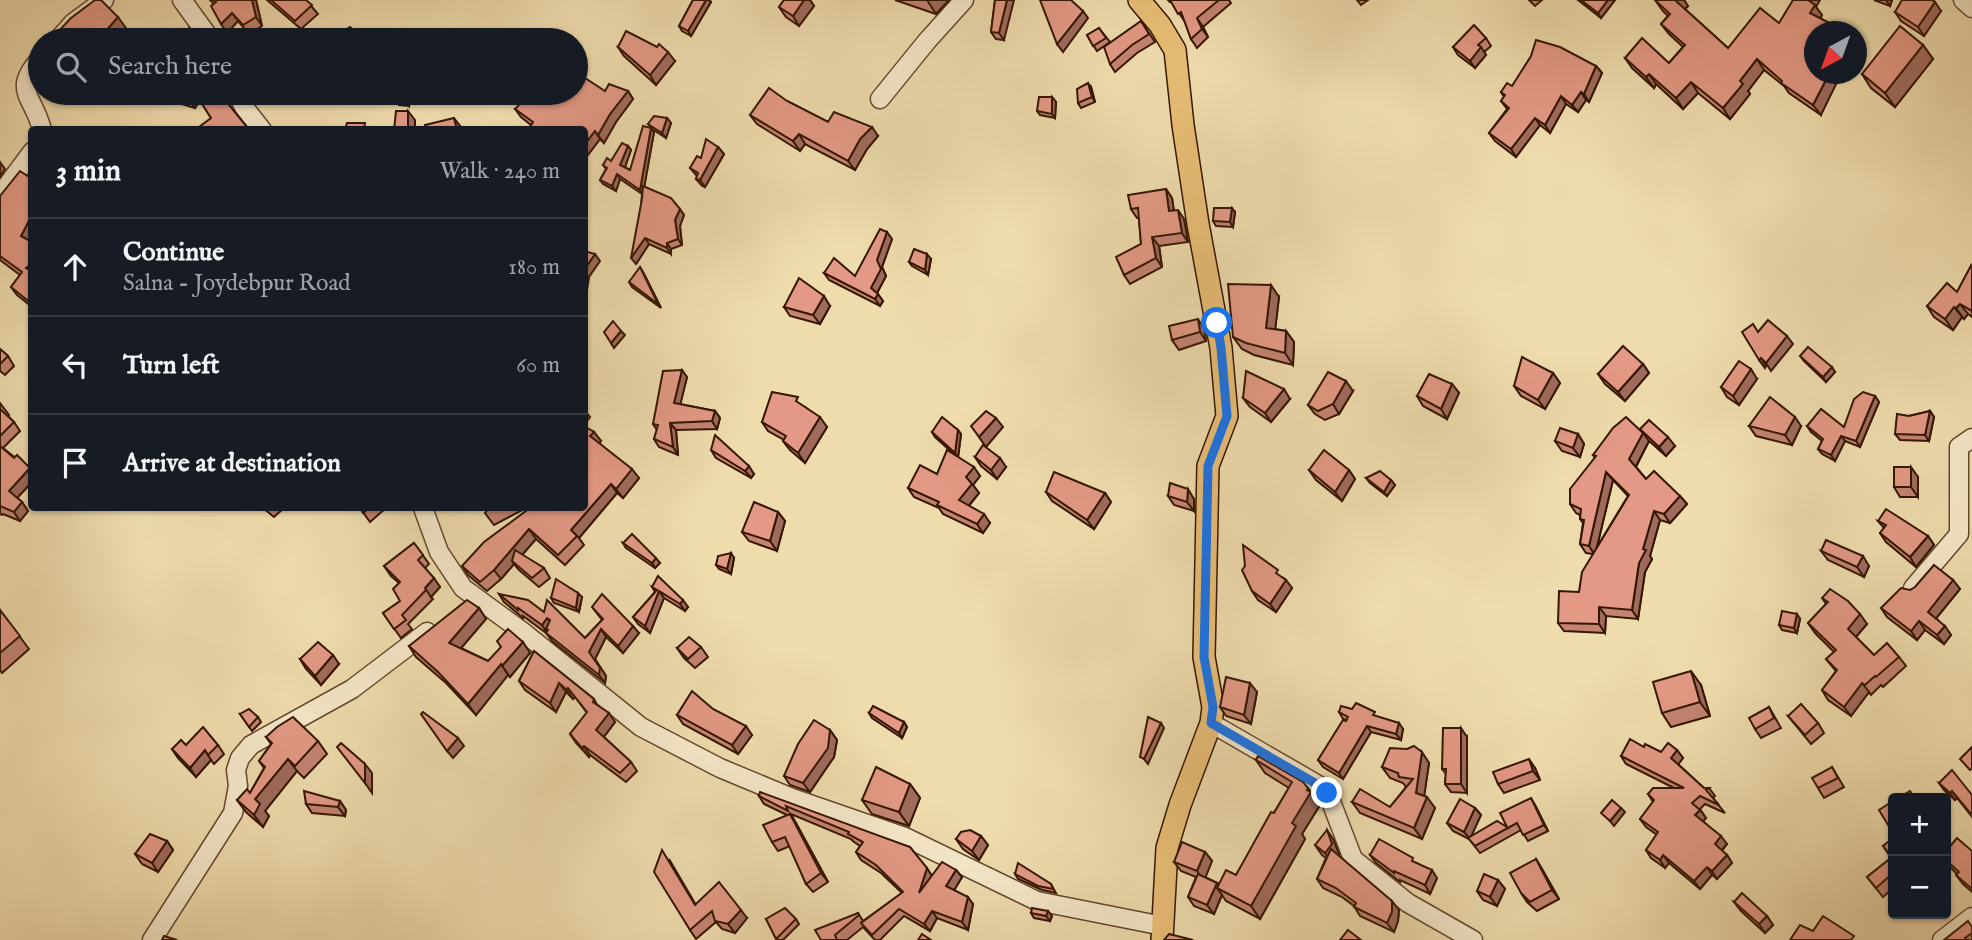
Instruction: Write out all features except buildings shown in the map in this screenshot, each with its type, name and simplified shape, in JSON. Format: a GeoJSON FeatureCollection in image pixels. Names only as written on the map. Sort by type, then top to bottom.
{"type":"FeatureCollection","features":[{"type":"Feature","properties":{"kind":"main road"},"geometry":{"type":"LineString","coordinates":[[1139,0],[1160,25],[1175,50],[1196,212],[1221,348],[1227,416],[1208,466],[1204,657],[1213,707],[1211,723],[1167,848],[1163,933]]}},
{"type":"Feature","properties":{"kind":"street"},"geometry":{"type":"LineString","coordinates":[[69,28],[104,0]]}},
{"type":"Feature","properties":{"kind":"street"},"geometry":{"type":"LineString","coordinates":[[182,0],[202,28]]}},
{"type":"Feature","properties":{"kind":"street"},"geometry":{"type":"LineString","coordinates":[[880,99],[964,0]]}},
{"type":"Feature","properties":{"kind":"street"},"geometry":{"type":"LineString","coordinates":[[1963,0],[1972,8]]}},
{"type":"Feature","properties":{"kind":"street"},"geometry":{"type":"LineString","coordinates":[[28,74],[25,87],[28,95]]}},
{"type":"Feature","properties":{"kind":"street"},"geometry":{"type":"LineString","coordinates":[[32,105],[40,126]]}},
{"type":"Feature","properties":{"kind":"street"},"geometry":{"type":"LineString","coordinates":[[243,105],[259,126]]}},
{"type":"Feature","properties":{"kind":"street"},"geometry":{"type":"LineString","coordinates":[[0,195],[28,157]]}},
{"type":"Feature","properties":{"kind":"street"},"geometry":{"type":"LineString","coordinates":[[1913,588],[1959,534],[1957,458],[1959,447],[1972,438]]}},
{"type":"Feature","properties":{"kind":"street"},"geometry":{"type":"LineString","coordinates":[[424,511],[439,552],[469,601],[641,727],[720,768],[792,798],[905,836],[1037,901],[1163,933]]}},
{"type":"Feature","properties":{"kind":"street"},"geometry":{"type":"LineString","coordinates":[[152,940],[233,813],[239,786],[236,771],[240,758],[251,745],[352,689],[444,620]]}},
{"type":"Feature","properties":{"kind":"street"},"geometry":{"type":"LineString","coordinates":[[1211,723],[1320,786],[1331,799],[1353,859],[1408,903],[1473,940]]}},
{"type":"Feature","properties":{"kind":"street"},"geometry":{"type":"LineString","coordinates":[[1942,940],[1972,917]]}},
{"type":"Feature","properties":{"kind":"route"},"geometry":{"type":"LineString","coordinates":[[1217,323],[1227,416],[1208,466],[1204,657],[1213,707],[1211,723],[1320,786],[1327,793]]}}]}
